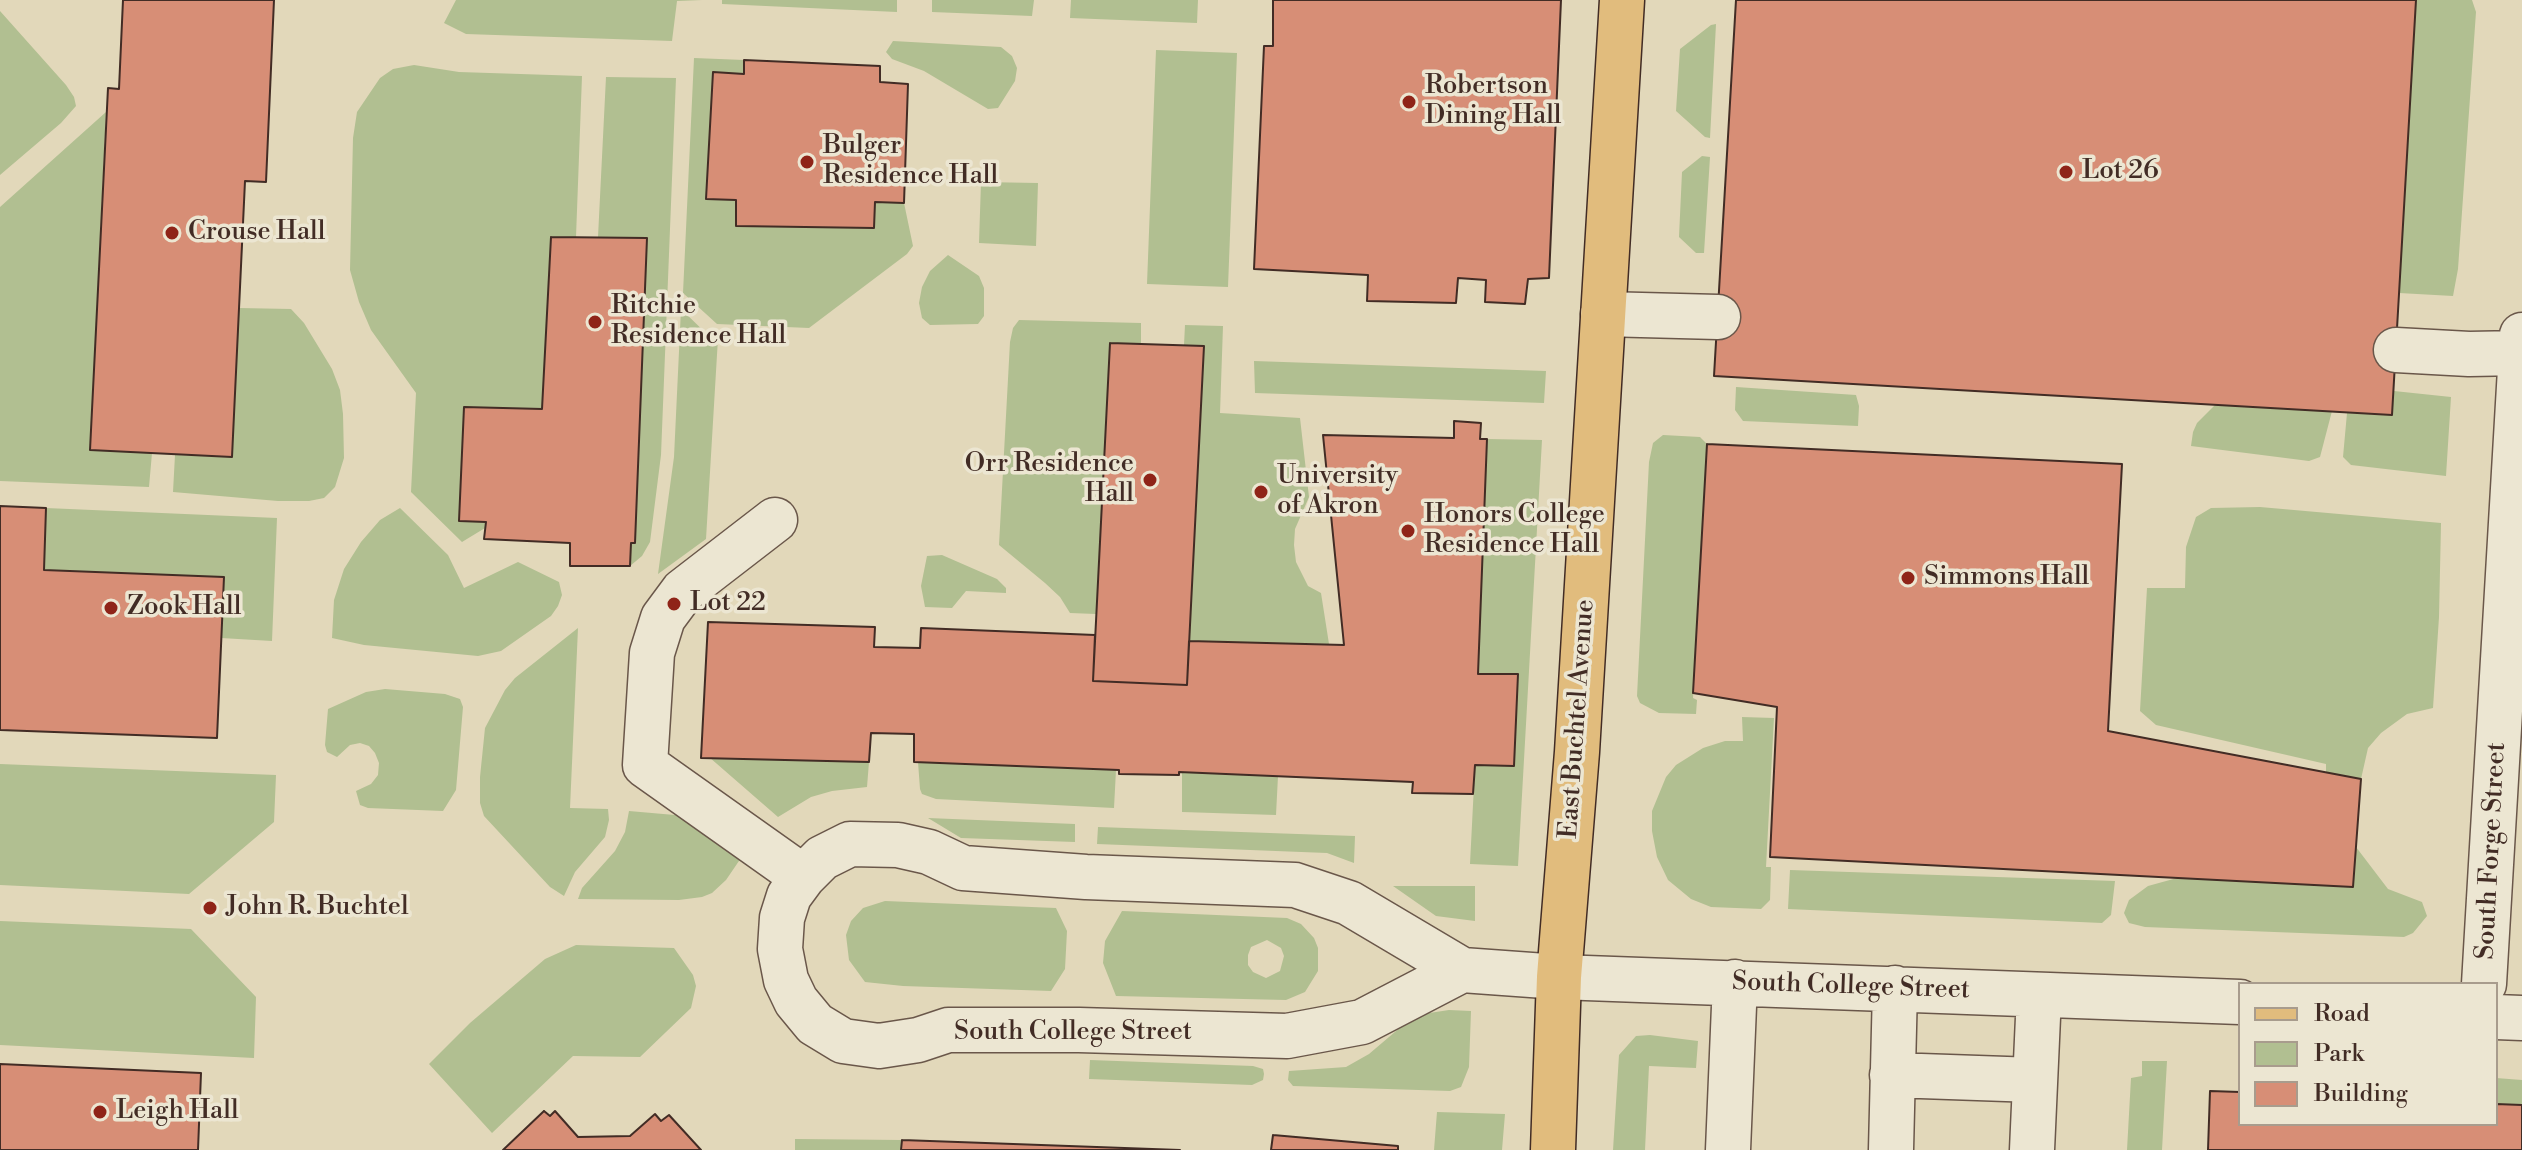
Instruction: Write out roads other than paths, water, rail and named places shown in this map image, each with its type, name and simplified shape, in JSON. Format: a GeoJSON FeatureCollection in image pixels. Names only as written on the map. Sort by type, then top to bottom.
{"type":"FeatureCollection","features":[{"type":"Feature","properties":{"kind":"main road","name":"East Buchtel Avenue"},"geometry":{"type":"LineString","coordinates":[[1553,1150],[1559,977],[1577,752],[1622,0]]}},
{"type":"Feature","properties":{"kind":"street"},"geometry":{"type":"LineString","coordinates":[[1603,314],[1718,317]]}},
{"type":"Feature","properties":{"kind":"street","name":"South Forge Street"},"geometry":{"type":"LineString","coordinates":[[2484,982],[2522,335]]}},
{"type":"Feature","properties":{"kind":"street"},"geometry":{"type":"LineString","coordinates":[[2396,350],[2521,353]]}},
{"type":"Feature","properties":{"kind":"street"},"geometry":{"type":"LineString","coordinates":[[775,520],[683,591],[663,618],[652,653],[645,765],[803,877]]}},
{"type":"Feature","properties":{"kind":"street","name":"South College Street"},"geometry":{"type":"LineString","coordinates":[[1462,970],[1362,1022],[1287,1036],[948,1030],[918,1040],[879,1046],[843,1041],[815,1024],[796,1001],[786,980],[780,949],[782,918],[789,896],[803,877],[822,858],[850,844],[874,844],[898,845],[929,852],[963,868],[1086,877],[1295,885],[1349,903],[1462,970],[1559,977],[2238,1002]]}},
{"type":"Feature","properties":{"kind":"street"},"geometry":{"type":"LineString","coordinates":[[1728,1150],[1735,982]]}},
{"type":"Feature","properties":{"kind":"street"},"geometry":{"type":"LineString","coordinates":[[1891,1150],[1895,988]]}},
{"type":"Feature","properties":{"kind":"street"},"geometry":{"type":"LineString","coordinates":[[2032,1150],[2039,995]]}},
{"type":"Feature","properties":{"kind":"street"},"geometry":{"type":"LineString","coordinates":[[2498,1017],[2522,1018]]}},
{"type":"Feature","properties":{"kind":"street"},"geometry":{"type":"LineString","coordinates":[[1892,1075],[2035,1080]]}},
{"type":"Feature","properties":{"kind":"place","name":"Robertson Dining Hall"},"geometry":{"type":"Point","coordinates":[1409,102]}},
{"type":"Feature","properties":{"kind":"place","name":"Bulger Residence Hall"},"geometry":{"type":"Point","coordinates":[807,162]}},
{"type":"Feature","properties":{"kind":"place","name":"Lot 26"},"geometry":{"type":"Point","coordinates":[2066,172]}},
{"type":"Feature","properties":{"kind":"place","name":"Crouse Hall"},"geometry":{"type":"Point","coordinates":[172,233]}},
{"type":"Feature","properties":{"kind":"place","name":"Ritchie Residence Hall"},"geometry":{"type":"Point","coordinates":[595,322]}},
{"type":"Feature","properties":{"kind":"place","name":"Orr Residence Hall"},"geometry":{"type":"Point","coordinates":[1150,480]}},
{"type":"Feature","properties":{"kind":"place","name":"University of Akron"},"geometry":{"type":"Point","coordinates":[1261,492]}},
{"type":"Feature","properties":{"kind":"place","name":"Honors College Residence Hall"},"geometry":{"type":"Point","coordinates":[1408,531]}},
{"type":"Feature","properties":{"kind":"place","name":"Simmons Hall"},"geometry":{"type":"Point","coordinates":[1908,578]}},
{"type":"Feature","properties":{"kind":"place","name":"Lot 22"},"geometry":{"type":"Point","coordinates":[674,604]}},
{"type":"Feature","properties":{"kind":"place","name":"Zook Hall"},"geometry":{"type":"Point","coordinates":[111,608]}},
{"type":"Feature","properties":{"kind":"place","name":"John R. Buchtel"},"geometry":{"type":"Point","coordinates":[210,908]}},
{"type":"Feature","properties":{"kind":"place","name":"Leigh Hall"},"geometry":{"type":"Point","coordinates":[100,1112]}}]}
